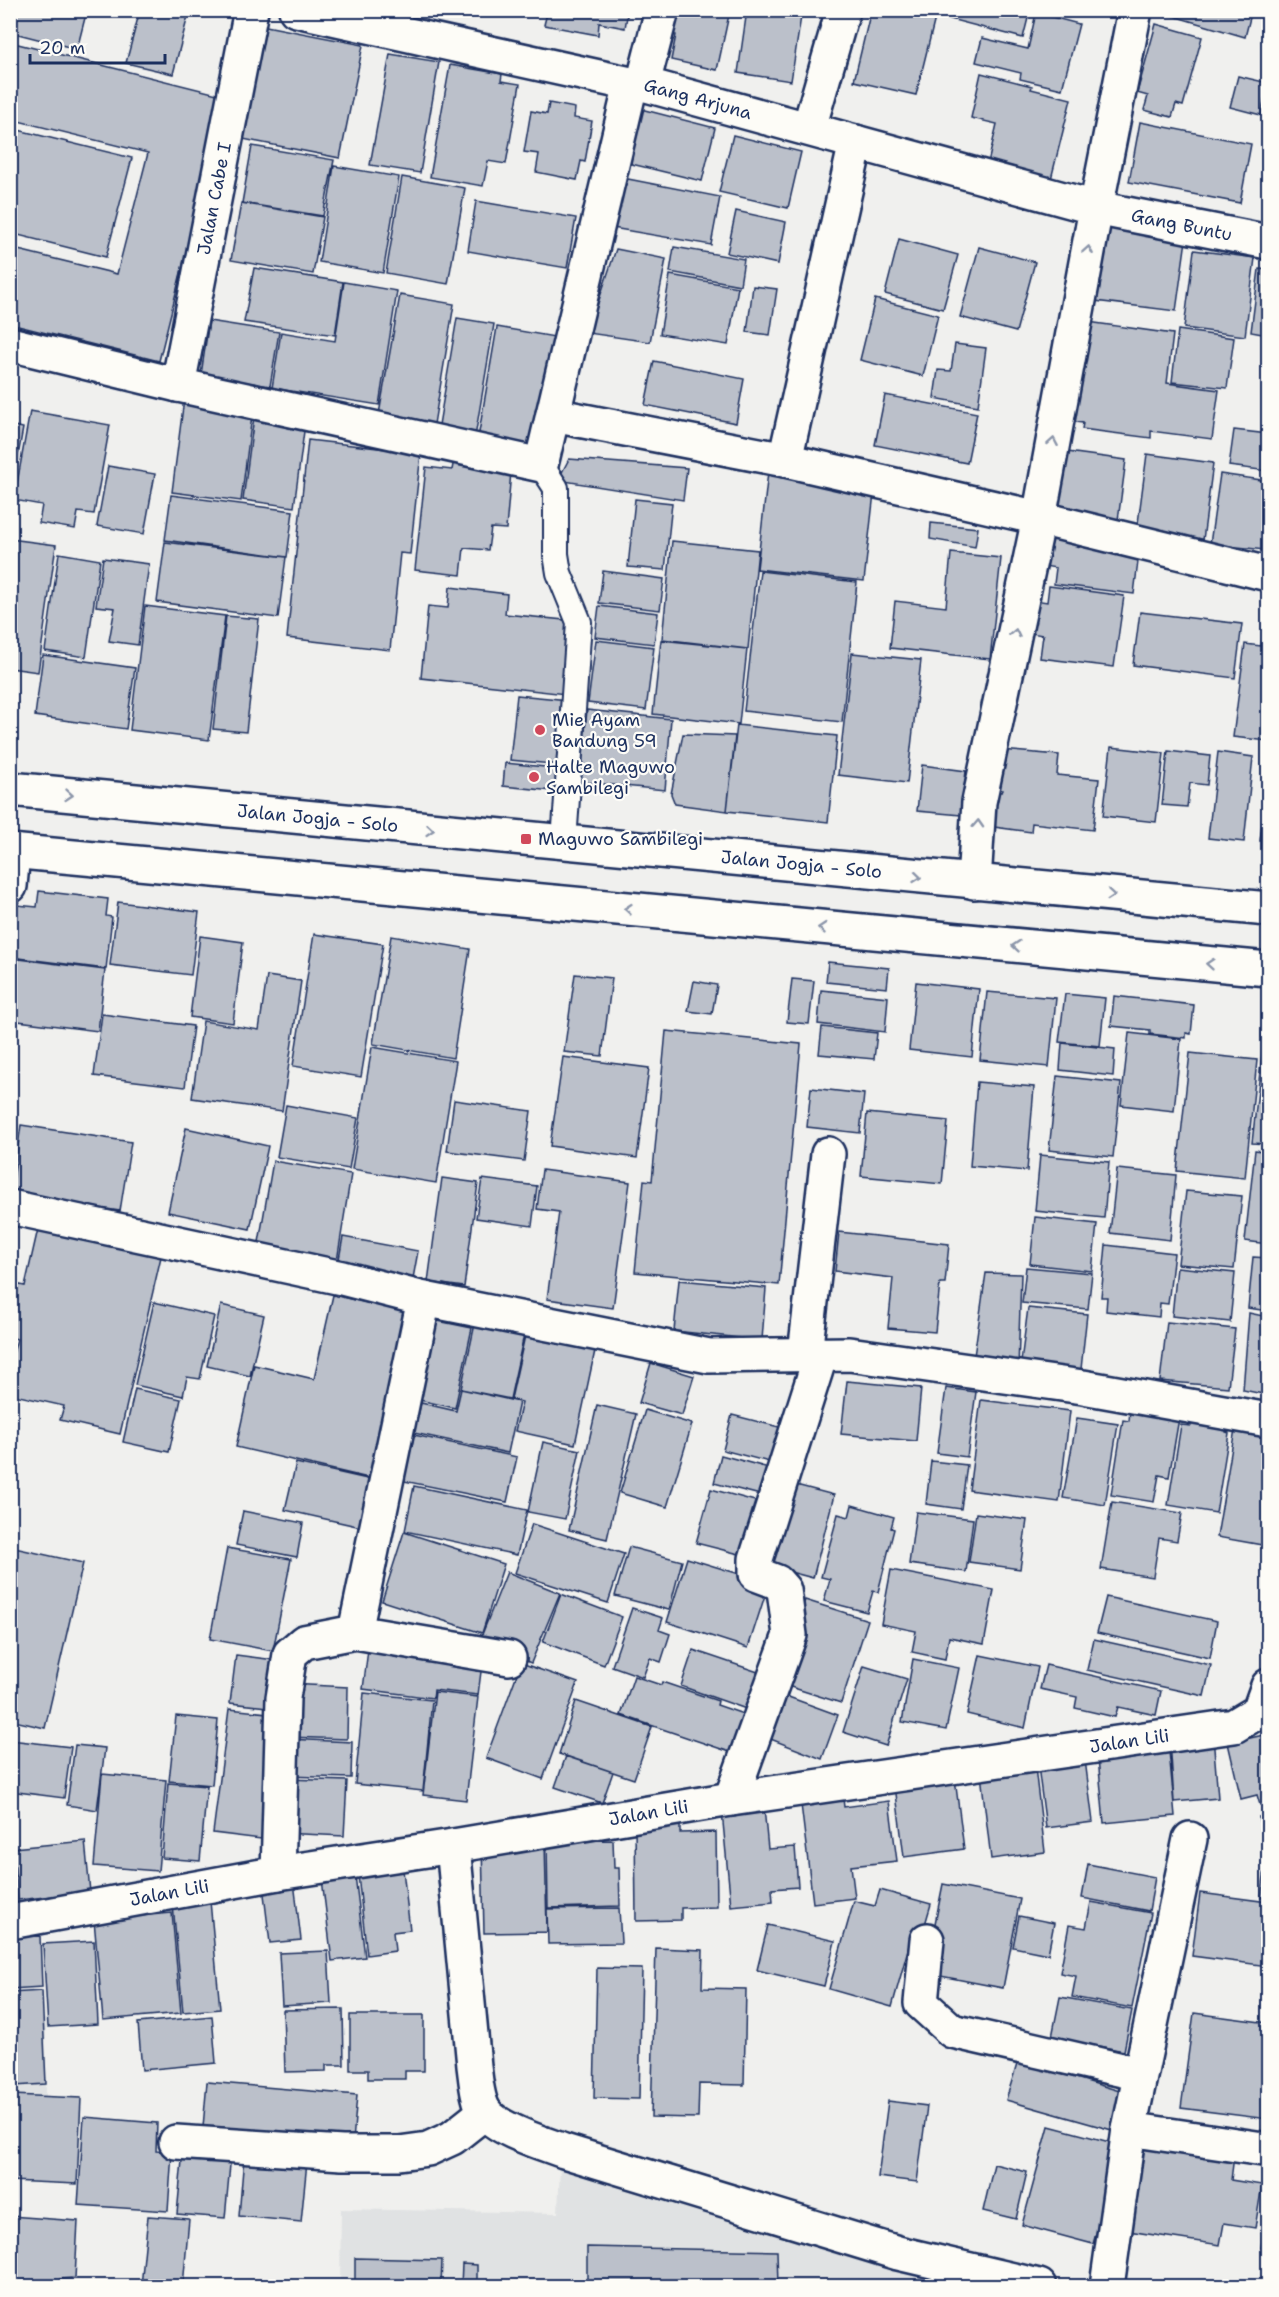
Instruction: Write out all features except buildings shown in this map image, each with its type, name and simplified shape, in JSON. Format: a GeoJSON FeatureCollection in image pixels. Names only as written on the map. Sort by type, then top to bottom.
{"type":"FeatureCollection","features":[{"type":"Feature","properties":{"kind":"main road","name":"Jalan Cabe I"},"geometry":{"type":"LineString","coordinates":[[178,385],[251,10]]}},
{"type":"Feature","properties":{"kind":"main road","name":"Gang Arjuna"},"geometry":{"type":"LineString","coordinates":[[296,10],[637,84],[809,128],[1096,208]]}},
{"type":"Feature","properties":{"kind":"main road"},"geometry":{"type":"LineString","coordinates":[[10,344],[178,385],[541,465],[637,84],[662,10]]}},
{"type":"Feature","properties":{"kind":"main road"},"geometry":{"type":"LineString","coordinates":[[809,128],[843,10]]}},
{"type":"Feature","properties":{"kind":"main road"},"geometry":{"type":"LineString","coordinates":[[974,882],[979,802],[1039,518],[1135,10]]}},
{"type":"Feature","properties":{"kind":"main road"},"geometry":{"type":"LineString","coordinates":[[785,460],[856,141]]}},
{"type":"Feature","properties":{"kind":"main road","name":"Gang Buntu"},"geometry":{"type":"LineString","coordinates":[[1096,208],[1269,242]]}},
{"type":"Feature","properties":{"kind":"main road"},"geometry":{"type":"LineString","coordinates":[[553,415],[785,460],[1269,574]]}},
{"type":"Feature","properties":{"kind":"main road","name":"Jalan Jogja - Solo"},"geometry":{"type":"LineString","coordinates":[[10,789],[1269,909]]}},
{"type":"Feature","properties":{"kind":"main road"},"geometry":{"type":"LineString","coordinates":[[10,886],[12,852],[1269,969]]}},
{"type":"Feature","properties":{"kind":"main road"},"geometry":{"type":"LineString","coordinates":[[731,1799],[790,1635],[784,1590],[777,1581],[756,1574],[756,1558],[813,1354],[828,1154]]}},
{"type":"Feature","properties":{"kind":"main road"},"geometry":{"type":"LineString","coordinates":[[10,1207],[331,1275],[424,1299],[709,1356],[849,1353],[1059,1384],[1269,1420]]}},
{"type":"Feature","properties":{"kind":"main road"},"geometry":{"type":"LineString","coordinates":[[355,1632],[424,1299]]}},
{"type":"Feature","properties":{"kind":"main road"},"geometry":{"type":"LineString","coordinates":[[278,1873],[283,1698],[290,1654],[304,1642],[355,1632],[509,1658]]}},
{"type":"Feature","properties":{"kind":"main road","name":"Jalan Lili"},"geometry":{"type":"LineString","coordinates":[[10,1922],[278,1873],[731,1799],[1234,1726],[1259,1711],[1269,1686]]}},
{"type":"Feature","properties":{"kind":"main road"},"geometry":{"type":"LineString","coordinates":[[1107,2286],[1129,2129],[1190,1839]]}},
{"type":"Feature","properties":{"kind":"main road"},"geometry":{"type":"LineString","coordinates":[[453,1846],[478,2092],[485,2112],[504,2127],[564,2151],[898,2253],[1040,2286]]}},
{"type":"Feature","properties":{"kind":"main road"},"geometry":{"type":"LineString","coordinates":[[927,1940],[921,2003],[952,2031],[1140,2073]]}},
{"type":"Feature","properties":{"kind":"main road"},"geometry":{"type":"LineString","coordinates":[[176,2142],[342,2153],[399,2153],[428,2149],[452,2138],[485,2112]]}},
{"type":"Feature","properties":{"kind":"main road"},"geometry":{"type":"LineString","coordinates":[[1129,2129],[1263,2149]]}},
{"type":"Feature","properties":{"kind":"lane"},"geometry":{"type":"LineString","coordinates":[[541,465],[556,489],[556,554],[559,573],[579,622],[564,842]]}},
{"type":"Feature","properties":{"kind":"shaded area"},"geometry":{"type":"Polygon","coordinates":[[[11,2018],[46,2019],[46,2096],[12,2095],[11,2143],[11,2018]]]}},
{"type":"Feature","properties":{"kind":"shaded area"},"geometry":{"type":"Polygon","coordinates":[[[560,2165],[660,2200],[860,2261],[969,2286],[340,2286],[341,2209],[558,2213],[560,2165]]]}},
{"type":"Feature","properties":{"kind":"place","name":"Mie Ayam Bandung 59"},"geometry":{"type":"Point","coordinates":[540,730]}},
{"type":"Feature","properties":{"kind":"place","name":"Halte Maguwo Sambilegi"},"geometry":{"type":"Point","coordinates":[534,777]}},
{"type":"Feature","properties":{"kind":"place","name":"Maguwo Sambilegi"},"geometry":{"type":"Point","coordinates":[526,839]}}]}
